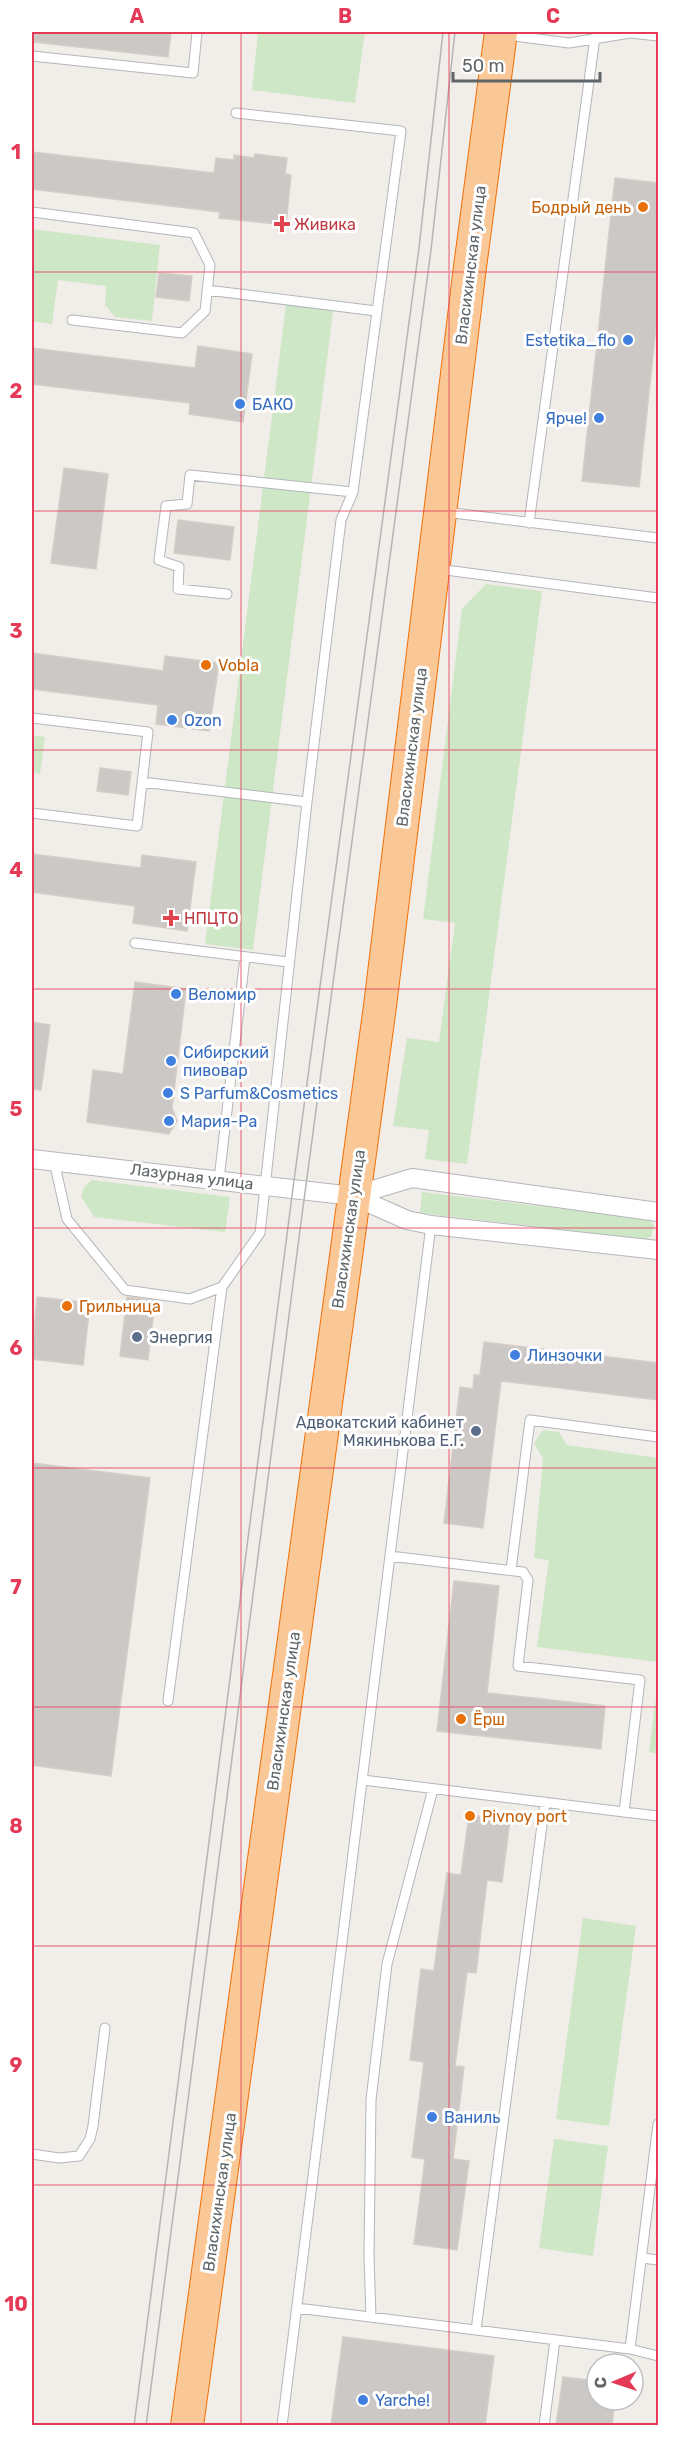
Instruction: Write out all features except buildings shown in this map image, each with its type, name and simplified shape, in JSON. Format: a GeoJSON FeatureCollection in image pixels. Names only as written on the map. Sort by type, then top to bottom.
{"type":"FeatureCollection","features":[{"type":"Feature","properties":{"kind":"highway","name":"Власихинская улица"},"geometry":{"type":"LineString","coordinates":[[187,2426],[380,1006],[501,33]]}},
{"type":"Feature","properties":{"kind":"street","name":"Лазурная улица"},"geometry":{"type":"LineString","coordinates":[[32,1159],[353,1196],[407,1220],[658,1250]]}},
{"type":"Feature","properties":{"kind":"street","name":"Лазурная улица"},"geometry":{"type":"LineString","coordinates":[[353,1196],[412,1178],[658,1212]]}},
{"type":"Feature","properties":{"kind":"lane"},"geometry":{"type":"LineString","coordinates":[[32,56],[193,73],[197,32]]}},
{"type":"Feature","properties":{"kind":"lane"},"geometry":{"type":"LineString","coordinates":[[501,33],[569,43],[630,33],[658,36]]}},
{"type":"Feature","properties":{"kind":"lane"},"geometry":{"type":"LineString","coordinates":[[529,523],[595,37]]}},
{"type":"Feature","properties":{"kind":"lane"},"geometry":{"type":"LineString","coordinates":[[168,1701],[222,1287],[260,1233],[288,962],[341,520],[353,492],[401,131],[236,113]]}},
{"type":"Feature","properties":{"kind":"lane"},"geometry":{"type":"LineString","coordinates":[[32,212],[194,232],[210,265],[205,311],[182,333],[72,320]]}},
{"type":"Feature","properties":{"kind":"lane"},"geometry":{"type":"LineString","coordinates":[[207,290],[376,310]]}},
{"type":"Feature","properties":{"kind":"lane"},"geometry":{"type":"LineString","coordinates":[[227,594],[178,589],[179,567],[159,560],[166,506],[187,504],[190,475],[353,492]]}},
{"type":"Feature","properties":{"kind":"lane"},"geometry":{"type":"LineString","coordinates":[[440,512],[658,538]]}},
{"type":"Feature","properties":{"kind":"lane"},"geometry":{"type":"LineString","coordinates":[[433,568],[658,598]]}},
{"type":"Feature","properties":{"kind":"lane"},"geometry":{"type":"LineString","coordinates":[[32,718],[148,732],[137,826],[32,813]]}},
{"type":"Feature","properties":{"kind":"lane"},"geometry":{"type":"LineString","coordinates":[[142,782],[307,802]]}},
{"type":"Feature","properties":{"kind":"lane"},"geometry":{"type":"LineString","coordinates":[[135,943],[288,962]]}},
{"type":"Feature","properties":{"kind":"lane"},"geometry":{"type":"LineString","coordinates":[[219,1179],[245,957]]}},
{"type":"Feature","properties":{"kind":"lane"},"geometry":{"type":"LineString","coordinates":[[54,1161],[67,1219],[125,1290],[190,1299],[222,1287]]}},
{"type":"Feature","properties":{"kind":"lane"},"geometry":{"type":"LineString","coordinates":[[282,2426],[431,1224]]}},
{"type":"Feature","properties":{"kind":"lane"},"geometry":{"type":"LineString","coordinates":[[511,1570],[530,1420],[658,1437]]}},
{"type":"Feature","properties":{"kind":"lane"},"geometry":{"type":"LineString","coordinates":[[390,1556],[523,1572],[528,1580],[518,1666],[640,1680],[624,1812]]}},
{"type":"Feature","properties":{"kind":"lane"},"geometry":{"type":"LineString","coordinates":[[363,1780],[658,1816]]}},
{"type":"Feature","properties":{"kind":"lane"},"geometry":{"type":"LineString","coordinates":[[371,2317],[369,2256],[372,2089],[387,1964],[433,1789]]}},
{"type":"Feature","properties":{"kind":"lane"},"geometry":{"type":"LineString","coordinates":[[476,2330],[544,1802]]}},
{"type":"Feature","properties":{"kind":"lane"},"geometry":{"type":"LineString","coordinates":[[32,2154],[59,2158],[78,2156],[90,2139],[105,2028]]}},
{"type":"Feature","properties":{"kind":"lane"},"geometry":{"type":"LineString","coordinates":[[630,2349],[658,2124]]}},
{"type":"Feature","properties":{"kind":"lane"},"geometry":{"type":"LineString","coordinates":[[642,2258],[658,2260]]}},
{"type":"Feature","properties":{"kind":"lane"},"geometry":{"type":"LineString","coordinates":[[297,2308],[630,2349],[658,2356]]}},
{"type":"Feature","properties":{"kind":"lane"},"geometry":{"type":"LineString","coordinates":[[544,2426],[555,2340]]}},
{"type":"Feature","properties":{"kind":"green space"},"geometry":{"type":"Polygon","coordinates":[[[258,32],[365,32],[355,103],[252,90],[258,32]]]}},
{"type":"Feature","properties":{"kind":"green space"},"geometry":{"type":"Polygon","coordinates":[[[32,229],[160,245],[152,321],[115,317],[105,305],[106,286],[58,280],[52,324],[32,321],[32,229]]]}},
{"type":"Feature","properties":{"kind":"green space"},"geometry":{"type":"Polygon","coordinates":[[[286,305],[333,311],[253,950],[205,944],[286,305]]]}},
{"type":"Feature","properties":{"kind":"green space"},"geometry":{"type":"Polygon","coordinates":[[[486,584],[542,591],[467,1164],[425,1159],[429,1130],[393,1126],[407,1038],[439,1042],[455,923],[423,919],[462,609],[486,584]]]}},
{"type":"Feature","properties":{"kind":"green space"},"geometry":{"type":"Polygon","coordinates":[[[32,735],[45,737],[40,774],[32,772],[32,735]]]}},
{"type":"Feature","properties":{"kind":"green space"},"geometry":{"type":"Polygon","coordinates":[[[92,1180],[230,1197],[225,1232],[94,1217],[81,1196],[85,1186],[92,1180]]]}},
{"type":"Feature","properties":{"kind":"green space"},"geometry":{"type":"Polygon","coordinates":[[[422,1192],[648,1219],[654,1225],[651,1237],[645,1239],[420,1213],[422,1192]]]}},
{"type":"Feature","properties":{"kind":"green space"},"geometry":{"type":"Polygon","coordinates":[[[543,1430],[559,1432],[567,1445],[658,1458],[658,1662],[537,1647],[549,1560],[534,1558],[543,1459],[534,1443],[543,1430]]]}},
{"type":"Feature","properties":{"kind":"green space"},"geometry":{"type":"Polygon","coordinates":[[[658,1682],[658,1754],[649,1752],[658,1682]]]}},
{"type":"Feature","properties":{"kind":"green space"},"geometry":{"type":"Polygon","coordinates":[[[583,1918],[636,1926],[609,2126],[556,2119],[583,1918]]]}},
{"type":"Feature","properties":{"kind":"green space"},"geometry":{"type":"Polygon","coordinates":[[[554,2139],[608,2146],[593,2256],[539,2248],[554,2139]]]}},
{"type":"Feature","properties":{"kind":"tram line"},"geometry":{"type":"LineString","coordinates":[[134,2426],[293,1188],[419,248],[443,32]]}},
{"type":"Feature","properties":{"kind":"tram line"},"geometry":{"type":"LineString","coordinates":[[146,2426],[300,1230],[431,250],[455,32]]}},
{"type":"Feature","properties":{"kind":"place","name":"Бодрый день"},"geometry":{"type":"Point","coordinates":[643,207]}},
{"type":"Feature","properties":{"kind":"place","name":"Живика"},"geometry":{"type":"Point","coordinates":[282,224]}},
{"type":"Feature","properties":{"kind":"place","name":"Estetika_flo"},"geometry":{"type":"Point","coordinates":[628,340]}},
{"type":"Feature","properties":{"kind":"place","name":"БАКО"},"geometry":{"type":"Point","coordinates":[240,404]}},
{"type":"Feature","properties":{"kind":"place","name":"Ярче!"},"geometry":{"type":"Point","coordinates":[599,418]}},
{"type":"Feature","properties":{"kind":"place","name":"Vobla"},"geometry":{"type":"Point","coordinates":[206,665]}},
{"type":"Feature","properties":{"kind":"place","name":"Ozon"},"geometry":{"type":"Point","coordinates":[172,720]}},
{"type":"Feature","properties":{"kind":"place","name":"НПЦТО"},"geometry":{"type":"Point","coordinates":[171,918]}},
{"type":"Feature","properties":{"kind":"place","name":"Веломир"},"geometry":{"type":"Point","coordinates":[176,994]}},
{"type":"Feature","properties":{"kind":"place","name":"Сибирский пивовар"},"geometry":{"type":"Point","coordinates":[171,1061]}},
{"type":"Feature","properties":{"kind":"place","name":"S Parfum&Cosmetics"},"geometry":{"type":"Point","coordinates":[168,1093]}},
{"type":"Feature","properties":{"kind":"place","name":"Мария-Ра"},"geometry":{"type":"Point","coordinates":[169,1121]}},
{"type":"Feature","properties":{"kind":"place","name":"Грильница"},"geometry":{"type":"Point","coordinates":[67,1306]}},
{"type":"Feature","properties":{"kind":"place","name":"Энергия"},"geometry":{"type":"Point","coordinates":[137,1337]}},
{"type":"Feature","properties":{"kind":"place","name":"Линзочки"},"geometry":{"type":"Point","coordinates":[515,1355]}},
{"type":"Feature","properties":{"kind":"place","name":"Адвокатский кабинет Мякинькова Е.Г."},"geometry":{"type":"Point","coordinates":[476,1431]}},
{"type":"Feature","properties":{"kind":"place","name":"Ёрш"},"geometry":{"type":"Point","coordinates":[461,1719]}},
{"type":"Feature","properties":{"kind":"place","name":"Pivnoy port"},"geometry":{"type":"Point","coordinates":[470,1816]}},
{"type":"Feature","properties":{"kind":"place","name":"Ваниль"},"geometry":{"type":"Point","coordinates":[432,2117]}},
{"type":"Feature","properties":{"kind":"place","name":"Yarche!"},"geometry":{"type":"Point","coordinates":[363,2400]}}]}
